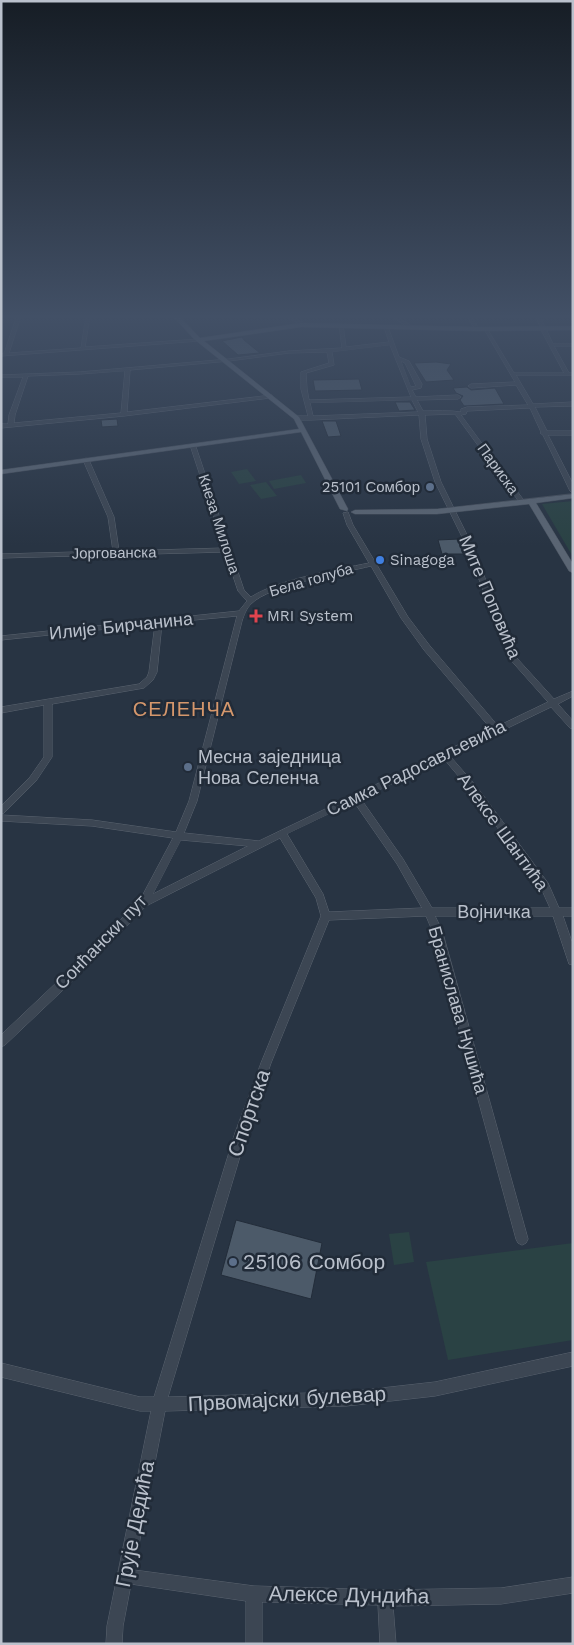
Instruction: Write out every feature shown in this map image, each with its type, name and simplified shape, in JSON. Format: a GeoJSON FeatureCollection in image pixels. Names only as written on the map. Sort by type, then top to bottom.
{"type":"FeatureCollection","features":[{"type":"Feature","properties":{"kind":"main road"},"geometry":{"type":"LineString","coordinates":[[266,393],[297,418],[336,492],[351,510],[384,513],[451,509],[531,501],[572,494]]}},
{"type":"Feature","properties":{"kind":"main road"},"geometry":{"type":"LineString","coordinates":[[1,472],[304,430]]}},
{"type":"Feature","properties":{"kind":"main road"},"geometry":{"type":"LineString","coordinates":[[531,501],[573,571]]}},
{"type":"Feature","properties":{"kind":"street"},"geometry":{"type":"LineString","coordinates":[[11,425],[12,415],[20,393]]}},
{"type":"Feature","properties":{"kind":"street"},"geometry":{"type":"LineString","coordinates":[[124,414],[126,393]]}},
{"type":"Feature","properties":{"kind":"street"},"geometry":{"type":"LineString","coordinates":[[305,393],[311,418]]}},
{"type":"Feature","properties":{"kind":"street"},"geometry":{"type":"LineString","coordinates":[[411,393],[422,414],[424,439],[428,456],[451,509]]}},
{"type":"Feature","properties":{"kind":"street"},"geometry":{"type":"LineString","coordinates":[[524,393],[572,494]]}},
{"type":"Feature","properties":{"kind":"street"},"geometry":{"type":"LineString","coordinates":[[1,426],[124,414],[270,396]]}},
{"type":"Feature","properties":{"kind":"street"},"geometry":{"type":"LineString","coordinates":[[308,402],[458,398]]}},
{"type":"Feature","properties":{"kind":"street"},"geometry":{"type":"LineString","coordinates":[[297,418],[464,413],[463,410],[467,409],[573,404]]}},
{"type":"Feature","properties":{"kind":"street","name":"Париска"},"geometry":{"type":"LineString","coordinates":[[456,413],[522,502]]}},
{"type":"Feature","properties":{"kind":"street"},"geometry":{"type":"LineString","coordinates":[[543,433],[573,433]]}},
{"type":"Feature","properties":{"kind":"street","name":"Кнеза Милоша"},"geometry":{"type":"LineString","coordinates":[[193,444],[226,550],[241,591],[250,601]]}},
{"type":"Feature","properties":{"kind":"street"},"geometry":{"type":"LineString","coordinates":[[86,460],[111,517],[116,552]]}},
{"type":"Feature","properties":{"kind":"street","name":"Мите Поповића"},"geometry":{"type":"LineString","coordinates":[[451,509],[470,547],[512,657],[573,726]]}},
{"type":"Feature","properties":{"kind":"street"},"geometry":{"type":"LineString","coordinates":[[351,510],[352,528],[372,564],[416,633],[496,729]]}},
{"type":"Feature","properties":{"kind":"street","name":"Јоргованска"},"geometry":{"type":"LineString","coordinates":[[1,556],[226,550]]}},
{"type":"Feature","properties":{"kind":"street","name":"Бела голуба"},"geometry":{"type":"LineString","coordinates":[[250,601],[260,595],[290,584],[372,564]]}},
{"type":"Feature","properties":{"kind":"street","name":"Сонћански пут"},"geometry":{"type":"LineString","coordinates":[[1,1042],[79,968],[143,903],[180,836],[193,801],[238,621],[250,601]]}},
{"type":"Feature","properties":{"kind":"street","name":"Илије Бирчанина"},"geometry":{"type":"LineString","coordinates":[[1,638],[242,613]]}},
{"type":"Feature","properties":{"kind":"street"},"geometry":{"type":"LineString","coordinates":[[1,710],[141,686],[147,682],[153,672],[160,621]]}},
{"type":"Feature","properties":{"kind":"street","name":"Самка Радосављевића"},"geometry":{"type":"LineString","coordinates":[[143,903],[355,797],[573,693]]}},
{"type":"Feature","properties":{"kind":"street"},"geometry":{"type":"LineString","coordinates":[[1,811],[23,790],[48,757],[48,702]]}},
{"type":"Feature","properties":{"kind":"street","name":"Алексе Шантића"},"geometry":{"type":"LineString","coordinates":[[444,755],[474,789],[546,886],[557,912],[573,961]]}},
{"type":"Feature","properties":{"kind":"street","name":"Бранислава Нушића"},"geometry":{"type":"LineString","coordinates":[[355,797],[381,832],[429,912],[437,930],[522,1239]]}},
{"type":"Feature","properties":{"kind":"street"},"geometry":{"type":"LineString","coordinates":[[1,818],[92,823],[180,836],[259,844]]}},
{"type":"Feature","properties":{"kind":"street"},"geometry":{"type":"LineString","coordinates":[[282,833],[320,897],[326,916]]}},
{"type":"Feature","properties":{"kind":"street","name":"Војничка"},"geometry":{"type":"LineString","coordinates":[[326,916],[429,912],[573,912]]}},
{"type":"Feature","properties":{"kind":"street","name":"Спортска"},"geometry":{"type":"LineString","coordinates":[[159,1404],[241,1133],[266,1063],[326,916]]}},
{"type":"Feature","properties":{"kind":"street","name":"Првомајски булевар"},"geometry":{"type":"LineString","coordinates":[[1,1370],[140,1404],[159,1404],[346,1400],[435,1390],[573,1359]]}},
{"type":"Feature","properties":{"kind":"street","name":"Грује Дедића"},"geometry":{"type":"LineString","coordinates":[[114,1644],[125,1576],[159,1404]]}},
{"type":"Feature","properties":{"kind":"street","name":"Алексе Дундића"},"geometry":{"type":"LineString","coordinates":[[125,1576],[254,1594],[385,1598],[501,1596],[573,1585]]}},
{"type":"Feature","properties":{"kind":"street"},"geometry":{"type":"LineString","coordinates":[[254,1594],[254,1644]]}},
{"type":"Feature","properties":{"kind":"street"},"geometry":{"type":"LineString","coordinates":[[385,1598],[388,1644]]}},
{"type":"Feature","properties":{"kind":"green space"},"geometry":{"type":"Polygon","coordinates":[[[247,469],[256,481],[239,484],[231,472],[247,469]]]}},
{"type":"Feature","properties":{"kind":"green space"},"geometry":{"type":"Polygon","coordinates":[[[301,475],[306,483],[274,489],[269,481],[301,475]]]}},
{"type":"Feature","properties":{"kind":"green space"},"geometry":{"type":"Polygon","coordinates":[[[266,482],[277,496],[261,499],[250,485],[266,482]]]}},
{"type":"Feature","properties":{"kind":"green space"},"geometry":{"type":"Polygon","coordinates":[[[573,501],[573,557],[542,504],[573,501]]]}},
{"type":"Feature","properties":{"kind":"green space"},"geometry":{"type":"Polygon","coordinates":[[[409,1232],[414,1262],[394,1265],[389,1234],[409,1232]]]}},
{"type":"Feature","properties":{"kind":"green space"},"geometry":{"type":"Polygon","coordinates":[[[573,1243],[573,1340],[448,1360],[426,1262],[573,1243]]]}},
{"type":"Feature","properties":{"kind":"building"},"geometry":{"type":"Polygon","coordinates":[[[456,393],[498,393],[504,404],[464,406],[460,400],[463,396],[456,393]]]}},
{"type":"Feature","properties":{"kind":"building"},"geometry":{"type":"Polygon","coordinates":[[[395,402],[410,402],[415,410],[399,411],[395,402]]]}},
{"type":"Feature","properties":{"kind":"building"},"geometry":{"type":"Polygon","coordinates":[[[117,419],[118,426],[102,427],[101,420],[117,419]]]}},
{"type":"Feature","properties":{"kind":"building"},"geometry":{"type":"Polygon","coordinates":[[[322,421],[336,421],[341,436],[328,437],[322,421]]]}},
{"type":"Feature","properties":{"kind":"building"},"geometry":{"type":"Polygon","coordinates":[[[459,539],[464,554],[442,554],[438,540],[459,539]]]}},
{"type":"Feature","properties":{"kind":"building"},"geometry":{"type":"Polygon","coordinates":[[[236,1220],[322,1243],[311,1299],[221,1275],[236,1220]]]}},
{"type":"Feature","properties":{"kind":"place","name":"25101 Сомбор"},"geometry":{"type":"Point","coordinates":[430,487]}},
{"type":"Feature","properties":{"kind":"place","name":"Sinagoga"},"geometry":{"type":"Point","coordinates":[380,560]}},
{"type":"Feature","properties":{"kind":"place","name":"MRI System"},"geometry":{"type":"Point","coordinates":[256,616]}},
{"type":"Feature","properties":{"kind":"place","name":"Месна заједница Нова Селенча"},"geometry":{"type":"Point","coordinates":[188,767]}},
{"type":"Feature","properties":{"kind":"place","name":"25106 Сомбор"},"geometry":{"type":"Point","coordinates":[233,1262]}},
{"type":"Feature","properties":{"kind":"district","name":"СЕЛЕНЧА"},"geometry":{"type":"Point","coordinates":[184,709]}}]}
